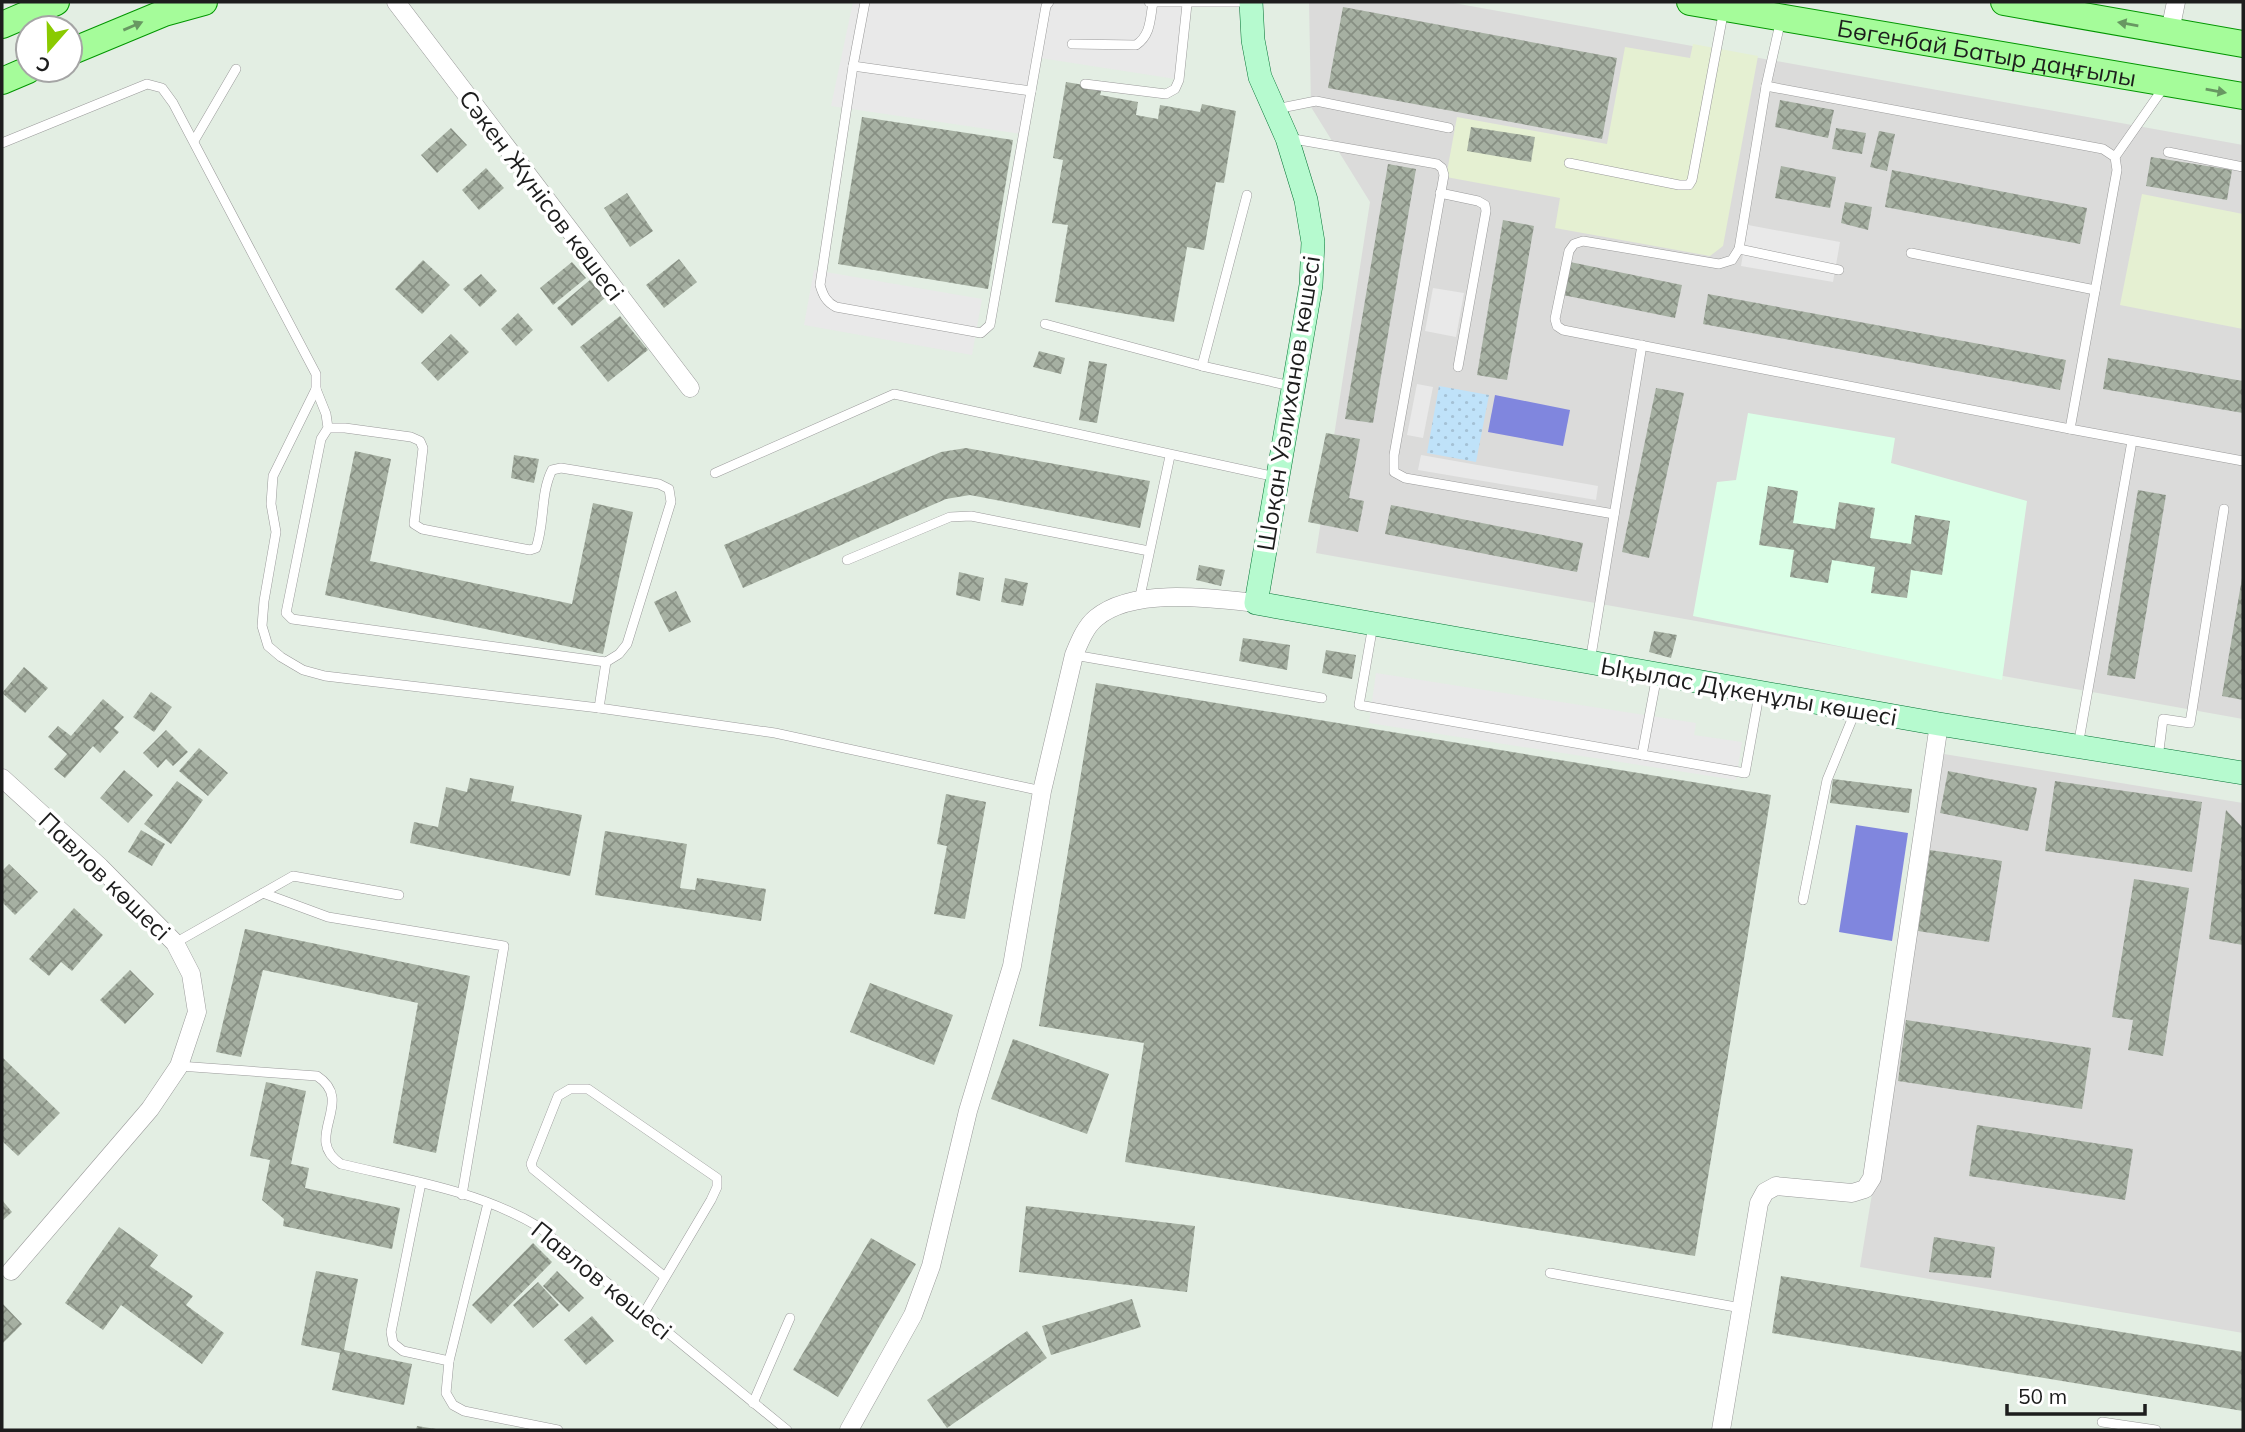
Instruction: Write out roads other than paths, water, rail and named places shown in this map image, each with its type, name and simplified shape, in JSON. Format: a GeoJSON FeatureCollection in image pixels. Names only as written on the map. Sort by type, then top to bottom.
{"type":"FeatureCollection","features":[{"type":"Feature","properties":{"kind":"main road"},"geometry":{"type":"LineString","coordinates":[[2,25],[56,2]]}},
{"type":"Feature","properties":{"kind":"main road"},"geometry":{"type":"LineString","coordinates":[[84,46],[164,13],[204,2]]}},
{"type":"Feature","properties":{"kind":"main road","name":"Бөгенбай Батыр даңғылы"},"geometry":{"type":"LineString","coordinates":[[1690,2],[2243,96]]}},
{"type":"Feature","properties":{"kind":"main road"},"geometry":{"type":"LineString","coordinates":[[2004,2],[2243,44]]}},
{"type":"Feature","properties":{"kind":"street","name":"Сәкен Жүнісов көшесі"},"geometry":{"type":"LineString","coordinates":[[396,2],[690,387]]}},
{"type":"Feature","properties":{"kind":"street","name":"Шоқан Уәлиханов көшесі"},"geometry":{"type":"LineString","coordinates":[[1251,2],[1253,40],[1260,77],[1287,138],[1306,201],[1313,242],[1311,285],[1256,603]]}},
{"type":"Feature","properties":{"kind":"street"},"geometry":{"type":"LineString","coordinates":[[2171,31],[2176,2]]}},
{"type":"Feature","properties":{"kind":"street"},"geometry":{"type":"LineString","coordinates":[[849,1430],[923,1292],[968,1111],[1012,966],[1042,791],[1074,655],[1083,635],[1095,619],[1114,607],[1139,601],[1183,597],[1256,603]]}},
{"type":"Feature","properties":{"kind":"street","name":"Ықылас Дүкенұлы көшесі"},"geometry":{"type":"LineString","coordinates":[[1256,603],[1856,710],[2243,772]]}},
{"type":"Feature","properties":{"kind":"street"},"geometry":{"type":"LineString","coordinates":[[1721,1430],[1759,1203],[1765,1192],[1776,1186],[1852,1193],[1865,1189],[1872,1178],[1939,724]]}},
{"type":"Feature","properties":{"kind":"street","name":"Павлов көшесі"},"geometry":{"type":"LineString","coordinates":[[2,778],[100,867],[174,943],[191,974],[197,1012],[179,1066],[150,1109],[10,1272]]}},
{"type":"Feature","properties":{"kind":"lane"},"geometry":{"type":"LineString","coordinates":[[865,2],[820,285],[822,294],[836,307],[981,332],[990,325],[1046,6],[1049,2]]}},
{"type":"Feature","properties":{"kind":"lane"},"geometry":{"type":"LineString","coordinates":[[1072,44],[1136,45],[1145,40],[1148,33],[1151,2],[1251,2]]}},
{"type":"Feature","properties":{"kind":"lane"},"geometry":{"type":"LineString","coordinates":[[1085,84],[1166,94],[1175,89],[1179,80],[1187,4]]}},
{"type":"Feature","properties":{"kind":"lane"},"geometry":{"type":"LineString","coordinates":[[1569,163],[1689,185],[1724,8]]}},
{"type":"Feature","properties":{"kind":"lane"},"geometry":{"type":"LineString","coordinates":[[1782,18],[1766,86],[1739,249],[1732,260],[1719,264],[1583,241],[1574,244],[1569,251],[1555,319],[1557,326],[1563,330],[2243,461]]}},
{"type":"Feature","properties":{"kind":"lane"},"geometry":{"type":"LineString","coordinates":[[853,66],[1031,91]]}},
{"type":"Feature","properties":{"kind":"lane"},"geometry":{"type":"LineString","coordinates":[[194,141],[236,69]]}},
{"type":"Feature","properties":{"kind":"lane"},"geometry":{"type":"LineString","coordinates":[[2115,158],[2167,83]]}},
{"type":"Feature","properties":{"kind":"lane"},"geometry":{"type":"LineString","coordinates":[[2,143],[147,84],[162,88],[173,103],[316,374],[316,390],[326,414],[328,428],[321,439],[286,612],[292,619],[606,662],[619,654],[627,643],[671,502],[669,489],[659,484],[561,468],[552,470],[547,480],[540,538],[536,548],[530,550],[422,528],[414,524],[423,448],[420,441],[398,435],[328,428]]}},
{"type":"Feature","properties":{"kind":"lane"},"geometry":{"type":"LineString","coordinates":[[1766,86],[2103,149],[2115,158],[2117,170],[2070,429]]}},
{"type":"Feature","properties":{"kind":"lane"},"geometry":{"type":"LineString","coordinates":[[1274,110],[1316,101],[1449,128]]}},
{"type":"Feature","properties":{"kind":"lane"},"geometry":{"type":"LineString","coordinates":[[1287,138],[1437,164],[1443,168],[1444,175],[1394,455],[1394,472],[1405,478],[1614,514]]}},
{"type":"Feature","properties":{"kind":"lane"},"geometry":{"type":"LineString","coordinates":[[2168,152],[2243,167]]}},
{"type":"Feature","properties":{"kind":"lane"},"geometry":{"type":"LineString","coordinates":[[1440,193],[1478,201],[1485,205],[1486,211],[1458,367]]}},
{"type":"Feature","properties":{"kind":"lane"},"geometry":{"type":"LineString","coordinates":[[1202,366],[1247,195]]}},
{"type":"Feature","properties":{"kind":"lane"},"geometry":{"type":"LineString","coordinates":[[1739,249],[1839,270]]}},
{"type":"Feature","properties":{"kind":"lane"},"geometry":{"type":"LineString","coordinates":[[1911,253],[2095,290]]}},
{"type":"Feature","properties":{"kind":"lane"},"geometry":{"type":"LineString","coordinates":[[1045,324],[1293,387]]}},
{"type":"Feature","properties":{"kind":"lane"},"geometry":{"type":"LineString","coordinates":[[1590,664],[1642,345]]}},
{"type":"Feature","properties":{"kind":"lane"},"geometry":{"type":"LineString","coordinates":[[316,390],[273,476],[271,504],[276,532],[262,626],[268,646],[303,670],[325,676],[599,708],[775,733],[1042,791]]}},
{"type":"Feature","properties":{"kind":"lane"},"geometry":{"type":"LineString","coordinates":[[715,473],[894,394],[1277,478]]}},
{"type":"Feature","properties":{"kind":"lane"},"geometry":{"type":"LineString","coordinates":[[2078,747],[2132,441]]}},
{"type":"Feature","properties":{"kind":"lane"},"geometry":{"type":"LineString","coordinates":[[1139,601],[1170,456]]}},
{"type":"Feature","properties":{"kind":"lane"},"geometry":{"type":"LineString","coordinates":[[2157,760],[2164,719],[2190,723],[2224,509]]}},
{"type":"Feature","properties":{"kind":"lane"},"geometry":{"type":"LineString","coordinates":[[847,560],[950,517],[971,516],[1149,551]]}},
{"type":"Feature","properties":{"kind":"lane"},"geometry":{"type":"LineString","coordinates":[[1373,625],[1359,705],[1642,755],[1745,773],[1759,693]]}},
{"type":"Feature","properties":{"kind":"lane"},"geometry":{"type":"LineString","coordinates":[[1074,655],[1322,698]]}},
{"type":"Feature","properties":{"kind":"lane"},"geometry":{"type":"LineString","coordinates":[[599,708],[606,662]]}},
{"type":"Feature","properties":{"kind":"lane"},"geometry":{"type":"LineString","coordinates":[[1642,755],[1657,675]]}},
{"type":"Feature","properties":{"kind":"lane"},"geometry":{"type":"LineString","coordinates":[[1803,900],[1827,780],[1856,710]]}},
{"type":"Feature","properties":{"kind":"lane"},"geometry":{"type":"LineString","coordinates":[[174,943],[293,876],[399,895]]}},
{"type":"Feature","properties":{"kind":"lane"},"geometry":{"type":"LineString","coordinates":[[263,893],[328,917],[504,946],[462,1195]]}},
{"type":"Feature","properties":{"kind":"lane","name":"Павлов көшесі"},"geometry":{"type":"LineString","coordinates":[[179,1066],[317,1076],[329,1084],[333,1096],[325,1147],[330,1157],[341,1164],[421,1183],[514,1212],[539,1227],[787,1430]]}},
{"type":"Feature","properties":{"kind":"lane"},"geometry":{"type":"LineString","coordinates":[[644,1313],[711,1200],[717,1187],[717,1178],[588,1089],[570,1089],[558,1096],[531,1164],[533,1169],[665,1277]]}},
{"type":"Feature","properties":{"kind":"lane"},"geometry":{"type":"LineString","coordinates":[[421,1183],[391,1332],[393,1343],[403,1350],[449,1361]]}},
{"type":"Feature","properties":{"kind":"lane"},"geometry":{"type":"LineString","coordinates":[[488,1203],[449,1361],[446,1393],[453,1405],[464,1411],[558,1430]]}},
{"type":"Feature","properties":{"kind":"lane"},"geometry":{"type":"LineString","coordinates":[[1550,1273],[1741,1308]]}},
{"type":"Feature","properties":{"kind":"lane"},"geometry":{"type":"LineString","coordinates":[[753,1403],[790,1318]]}},
{"type":"Feature","properties":{"kind":"lane"},"geometry":{"type":"LineString","coordinates":[[2102,1422],[2157,1430]]}}]}
